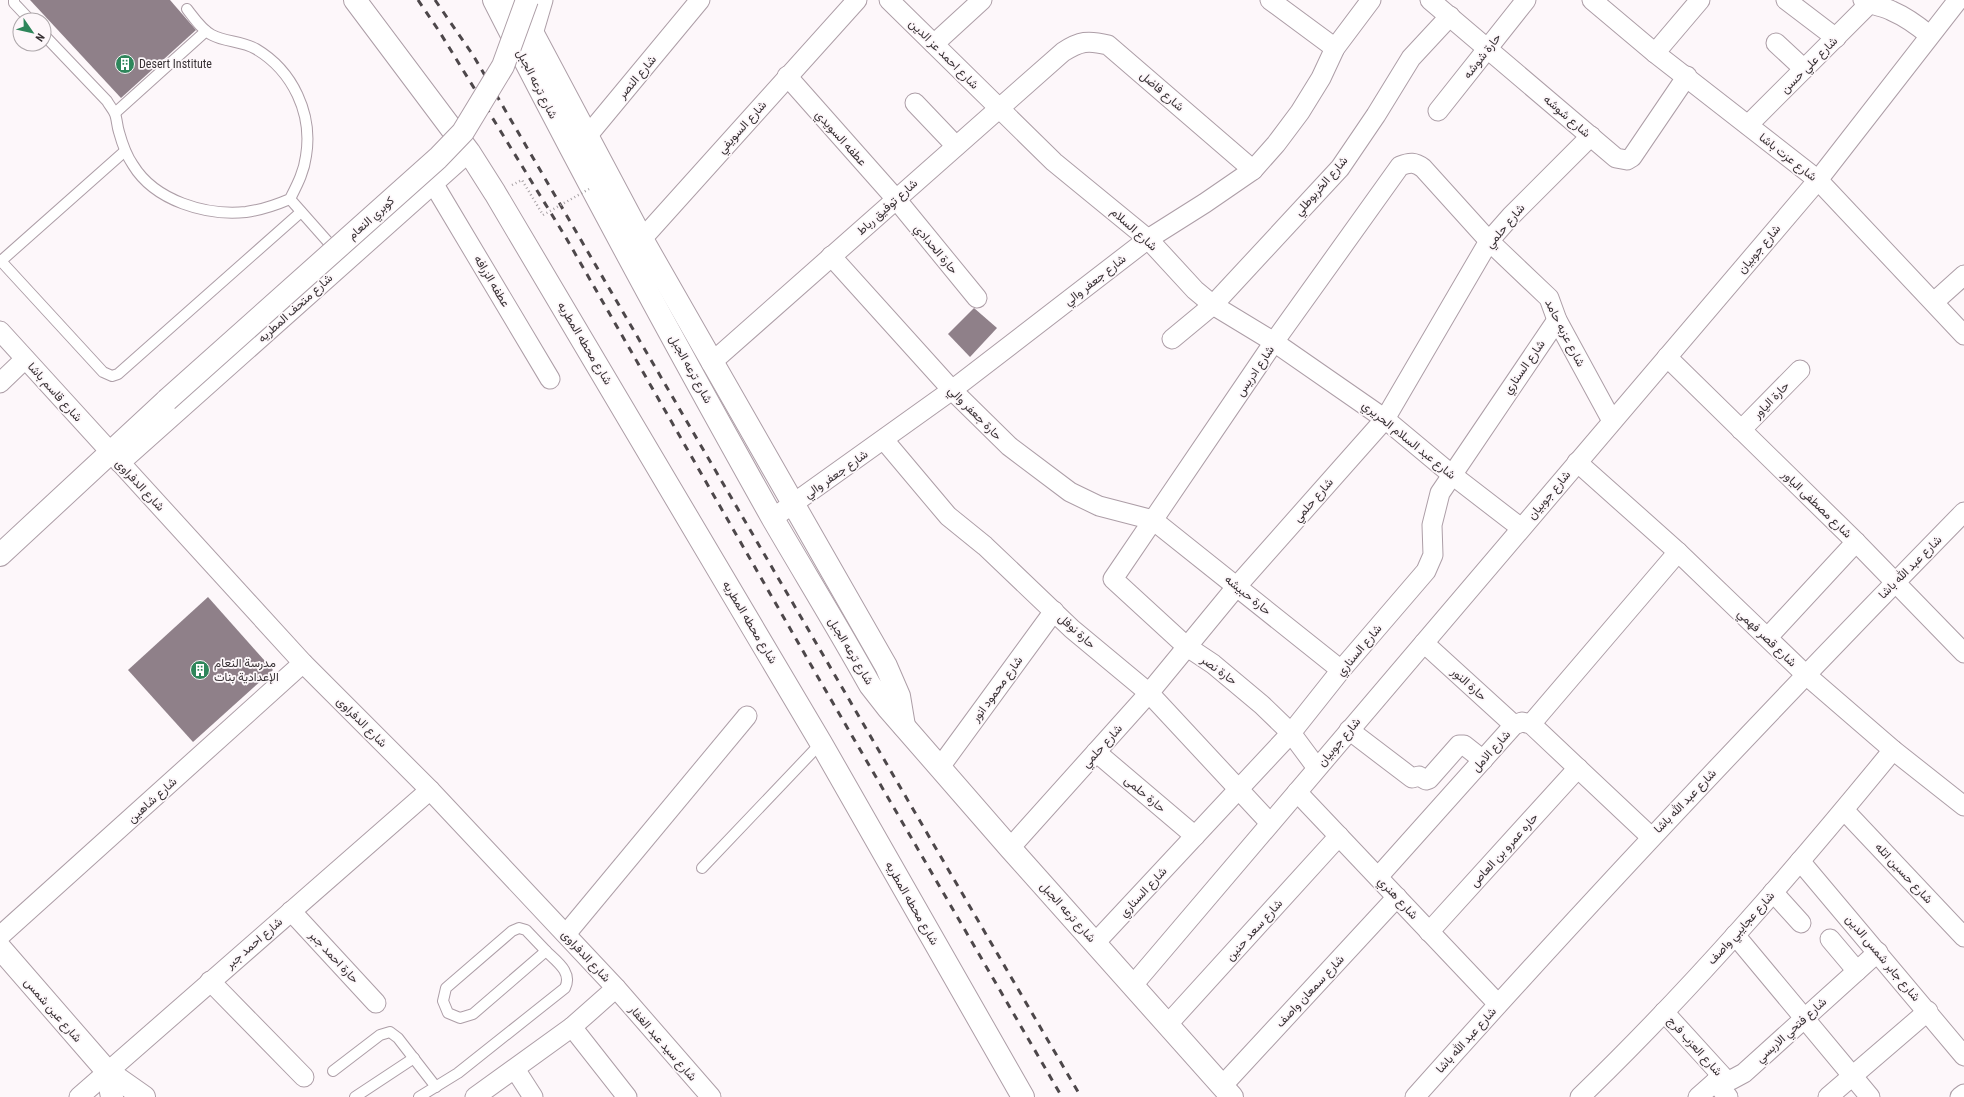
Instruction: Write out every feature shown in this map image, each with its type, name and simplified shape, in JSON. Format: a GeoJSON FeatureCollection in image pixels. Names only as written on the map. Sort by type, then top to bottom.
{"type":"FeatureCollection","features":[{"type":"Feature","properties":{"kind":"street","name":"شارع محطه المطريه"},"geometry":{"type":"LineString","coordinates":[[355,0],[469,152],[496,192],[821,743],[1023,1097]]}},
{"type":"Feature","properties":{"kind":"street","name":"شارع ترعه الجبل"},"geometry":{"type":"LineString","coordinates":[[494,0],[579,145],[635,247],[773,518],[870,685],[1010,848],[1228,1091]]}},
{"type":"Feature","properties":{"kind":"street","name":"شارع ترعه الجبل"},"geometry":{"type":"LineString","coordinates":[[515,0],[532,34],[579,145]]}},
{"type":"Feature","properties":{"kind":"street","name":"كوبري النعام"},"geometry":{"type":"LineString","coordinates":[[167,400],[438,158],[463,132],[503,66],[527,0]]}},
{"type":"Feature","properties":{"kind":"street"},"geometry":{"type":"LineString","coordinates":[[532,34],[543,0]]}},
{"type":"Feature","properties":{"kind":"street","name":"شارع النصر"},"geometry":{"type":"LineString","coordinates":[[579,145],[700,0]]}},
{"type":"Feature","properties":{"kind":"street","name":"شارع السويفي"},"geometry":{"type":"LineString","coordinates":[[635,247],[787,76],[857,0]]}},
{"type":"Feature","properties":{"kind":"street","name":"شارع احمد عز الدين"},"geometry":{"type":"LineString","coordinates":[[890,0],[998,109]]}},
{"type":"Feature","properties":{"kind":"street"},"geometry":{"type":"LineString","coordinates":[[934,44],[982,0]]}},
{"type":"Feature","properties":{"kind":"street"},"geometry":{"type":"LineString","coordinates":[[1270,0],[1335,48]]}},
{"type":"Feature","properties":{"kind":"street","name":"شارع جعفر والي"},"geometry":{"type":"LineString","coordinates":[[773,518],[952,390],[1148,239],[1205,203],[1253,170],[1276,144],[1300,112],[1320,78],[1335,48],[1371,0]]}},
{"type":"Feature","properties":{"kind":"street","name":"شارع شوشه"},"geometry":{"type":"LineString","coordinates":[[1430,0],[1616,158],[1627,160],[1632,157],[1686,76]]}},
{"type":"Feature","properties":{"kind":"street","name":"حارة شوشه"},"geometry":{"type":"LineString","coordinates":[[1438,111],[1526,0]]}},
{"type":"Feature","properties":{"kind":"street"},"geometry":{"type":"LineString","coordinates":[[1655,52],[1700,0]]}},
{"type":"Feature","properties":{"kind":"street"},"geometry":{"type":"LineString","coordinates":[[1786,0],[1836,38]]}},
{"type":"Feature","properties":{"kind":"street","name":"شارع جوبيان"},"geometry":{"type":"LineString","coordinates":[[1133,985],[1818,180],[1929,35],[1958,0]]}},
{"type":"Feature","properties":{"kind":"street","name":"شارع عزت باشا"},"geometry":{"type":"LineString","coordinates":[[1595,1],[1655,52],[1818,180],[1964,335]]}},
{"type":"Feature","properties":{"kind":"street"},"geometry":{"type":"LineString","coordinates":[[1866,2],[1891,10],[1911,20],[1929,35]]}},
{"type":"Feature","properties":{"kind":"street","name":"شارع علي حسن"},"geometry":{"type":"LineString","coordinates":[[1748,125],[1836,38],[1866,2]]}},
{"type":"Feature","properties":{"kind":"street","name":"شارع الخربوطلي"},"geometry":{"type":"LineString","coordinates":[[1172,339],[1213,305],[1340,168],[1376,115],[1411,58],[1450,16]]}},
{"type":"Feature","properties":{"kind":"street","name":"شارع فاضل"},"geometry":{"type":"LineString","coordinates":[[1063,52],[1076,43],[1092,41],[1108,45],[1253,170]]}},
{"type":"Feature","properties":{"kind":"street"},"geometry":{"type":"LineString","coordinates":[[1776,43],[1804,69]]}},
{"type":"Feature","properties":{"kind":"street","name":"شارع توفيق رباط"},"geometry":{"type":"LineString","coordinates":[[711,363],[1063,52]]}},
{"type":"Feature","properties":{"kind":"street","name":"عطفه السويدي"},"geometry":{"type":"LineString","coordinates":[[787,76],[896,199]]}},
{"type":"Feature","properties":{"kind":"street"},"geometry":{"type":"LineString","coordinates":[[915,104],[956,146]]}},
{"type":"Feature","properties":{"kind":"street","name":"شارع السلام"},"geometry":{"type":"LineString","coordinates":[[998,109],[1054,162],[1148,239],[1195,290],[1213,305],[1274,342]]}},
{"type":"Feature","properties":{"kind":"street","name":"شارع حلمي"},"geometry":{"type":"LineString","coordinates":[[1010,848],[1149,693],[1186,646],[1385,418],[1490,241],[1511,216],[1591,136]]}},
{"type":"Feature","properties":{"kind":"street","name":"شارع متحف المطريه"},"geometry":{"type":"LineString","coordinates":[[0,555],[346,262],[469,152]]}},
{"type":"Feature","properties":{"kind":"street","name":"شارع عزبه حامد"},"geometry":{"type":"LineString","coordinates":[[1400,166],[1408,162],[1423,168],[1490,241],[1549,298],[1557,320],[1612,421]]}},
{"type":"Feature","properties":{"kind":"street","name":"شارع ادريس"},"geometry":{"type":"LineString","coordinates":[[1114,579],[1274,342],[1400,166]]}},
{"type":"Feature","properties":{"kind":"street","name":"عطفه الزرافه"},"geometry":{"type":"LineString","coordinates":[[433,183],[550,379]]}},
{"type":"Feature","properties":{"kind":"street","name":"حارة الحدادي"},"geometry":{"type":"LineString","coordinates":[[896,199],[977,298]]}},
{"type":"Feature","properties":{"kind":"street","name":"شارع ترعه الجبل"},"geometry":{"type":"LineString","coordinates":[[635,247],[711,363],[862,621],[886,666],[899,696],[905,727]]}},
{"type":"Feature","properties":{"kind":"street","name":"حارة جعفر والي"},"geometry":{"type":"LineString","coordinates":[[831,256],[952,390],[1009,446],[1070,492],[1099,506],[1153,520]]}},
{"type":"Feature","properties":{"kind":"street"},"geometry":{"type":"LineString","coordinates":[[1934,302],[1964,275]]}},
{"type":"Feature","properties":{"kind":"street","name":"شارع السناري"},"geometry":{"type":"LineString","coordinates":[[1095,943],[1290,733],[1341,670],[1426,571],[1432,555],[1432,525],[1440,492],[1557,320]]}},
{"type":"Feature","properties":{"kind":"street","name":"شارع قاسم باشا"},"geometry":{"type":"LineString","coordinates":[[0,332],[115,458]]}},
{"type":"Feature","properties":{"kind":"street","name":"شارع عبد السلام الحريري"},"geometry":{"type":"LineString","coordinates":[[1274,342],[1385,418],[1451,474],[1521,528]]}},
{"type":"Feature","properties":{"kind":"street","name":"شارع مصطفى الياور"},"geometry":{"type":"LineString","coordinates":[[1667,357],[1856,542],[1964,653]]}},
{"type":"Feature","properties":{"kind":"street"},"geometry":{"type":"LineString","coordinates":[[0,383],[25,359]]}},
{"type":"Feature","properties":{"kind":"street","name":"حارة الياور"},"geometry":{"type":"LineString","coordinates":[[1741,430],[1800,370]]}},
{"type":"Feature","properties":{"kind":"street","name":"شارع متحف المطريه"},"geometry":{"type":"LineString","coordinates":[[115,458],[167,400]]}},
{"type":"Feature","properties":{"kind":"street","name":"حارة نوفل"},"geometry":{"type":"LineString","coordinates":[[884,440],[948,516],[985,546],[1072,629],[1149,693],[1270,823]]}},
{"type":"Feature","properties":{"kind":"street","name":"شارع الدفراوى"},"geometry":{"type":"LineString","coordinates":[[115,458],[303,663],[430,790],[616,988]]}},
{"type":"Feature","properties":{"kind":"street","name":"شارع قصر فهمي"},"geometry":{"type":"LineString","coordinates":[[1577,462],[1678,552],[1805,674],[1893,750],[1963,804]]}},
{"type":"Feature","properties":{"kind":"street","name":"حارة حبيشه"},"geometry":{"type":"LineString","coordinates":[[1153,520],[1238,586],[1341,670]]}},
{"type":"Feature","properties":{"kind":"street","name":"شارع عبد الله باشا"},"geometry":{"type":"LineString","coordinates":[[1415,1097],[1651,837],[1805,674],[1896,582],[1961,522]]}},
{"type":"Feature","properties":{"kind":"street"},"geometry":{"type":"LineString","coordinates":[[1768,637],[1856,542]]}},
{"type":"Feature","properties":{"kind":"street","name":"شارع الامل"},"geometry":{"type":"LineString","coordinates":[[1378,877],[1483,760],[1522,724],[1678,552]]}},
{"type":"Feature","properties":{"kind":"street","name":"حارة نصر"},"geometry":{"type":"LineString","coordinates":[[1114,579],[1186,646],[1239,683],[1290,733],[1317,768]]}},
{"type":"Feature","properties":{"kind":"street","name":"شارع محمود انور"},"geometry":{"type":"LineString","coordinates":[[940,767],[1054,611]]}},
{"type":"Feature","properties":{"kind":"street","name":"حارة النور"},"geometry":{"type":"LineString","coordinates":[[1424,643],[1522,724]]}},
{"type":"Feature","properties":{"kind":"street","name":"شارع شاهين"},"geometry":{"type":"LineString","coordinates":[[0,936],[303,663]]}},
{"type":"Feature","properties":{"kind":"street"},"geometry":{"type":"LineString","coordinates":[[566,934],[747,716]]}},
{"type":"Feature","properties":{"kind":"street"},"geometry":{"type":"LineString","coordinates":[[1522,724],[1578,768],[1651,837]]}},
{"type":"Feature","properties":{"kind":"street"},"geometry":{"type":"LineString","coordinates":[[1349,730],[1412,778],[1420,776],[1427,780],[1429,779],[1459,744],[1464,745],[1483,760]]}},
{"type":"Feature","properties":{"kind":"street","name":"شارع عجايبي واصف"},"geometry":{"type":"LineString","coordinates":[[1580,1097],[1664,1012],[1735,935],[1844,810],[1893,750]]}},
{"type":"Feature","properties":{"kind":"street","name":"حارة حلمى"},"geometry":{"type":"LineString","coordinates":[[1096,752],[1195,836]]}},
{"type":"Feature","properties":{"kind":"street","name":"حاره عمرو بن العاص"},"geometry":{"type":"LineString","coordinates":[[1429,932],[1578,768]]}},
{"type":"Feature","properties":{"kind":"street","name":"شارع احمد جبر"},"geometry":{"type":"LineString","coordinates":[[79,1097],[106,1071],[430,790]]}},
{"type":"Feature","properties":{"kind":"street","name":"شارع هنري"},"geometry":{"type":"LineString","coordinates":[[1297,792],[1498,1004]]}},
{"type":"Feature","properties":{"kind":"street","name":"شارع حسين اتله"},"geometry":{"type":"LineString","coordinates":[[1844,810],[1964,937]]}},
{"type":"Feature","properties":{"kind":"street","name":"شارع سعد حنين"},"geometry":{"type":"LineString","coordinates":[[1168,1024],[1339,836]]}},
{"type":"Feature","properties":{"kind":"street","name":"شارع جابر شمس الدين"},"geometry":{"type":"LineString","coordinates":[[1800,861],[1928,1011],[1964,1056]]}},
{"type":"Feature","properties":{"kind":"street"},"geometry":{"type":"LineString","coordinates":[[1773,892],[1801,923]]}},
{"type":"Feature","properties":{"kind":"street","name":"شارع سمعان واصف"},"geometry":{"type":"LineString","coordinates":[[1228,1091],[1398,898]]}},
{"type":"Feature","properties":{"kind":"street","name":"حارة احمد جبر"},"geometry":{"type":"LineString","coordinates":[[291,911],[376,1002]]}},
{"type":"Feature","properties":{"kind":"street"},"geometry":{"type":"LineString","coordinates":[[1735,935],[1870,1097]]}},
{"type":"Feature","properties":{"kind":"street"},"geometry":{"type":"LineString","coordinates":[[1830,938],[1857,971]]}},
{"type":"Feature","properties":{"kind":"street","name":"شارع عين شمس"},"geometry":{"type":"LineString","coordinates":[[0,948],[106,1071],[144,1097]]}},
{"type":"Feature","properties":{"kind":"street","name":"شارع فتحي الاربسي"},"geometry":{"type":"LineString","coordinates":[[1698,1097],[1723,1086],[1744,1073],[1878,952]]}},
{"type":"Feature","properties":{"kind":"street"},"geometry":{"type":"LineString","coordinates":[[210,981],[304,1077]]}},
{"type":"Feature","properties":{"kind":"street"},"geometry":{"type":"LineString","coordinates":[[475,1097],[572,1028],[616,988]]}},
{"type":"Feature","properties":{"kind":"street","name":"شارع سيد عبد الغفار"},"geometry":{"type":"LineString","coordinates":[[616,988],[711,1097]]}},
{"type":"Feature","properties":{"kind":"street"},"geometry":{"type":"LineString","coordinates":[[1828,1097],[1928,1011]]}},
{"type":"Feature","properties":{"kind":"street","name":"شارع العزب فرج"},"geometry":{"type":"LineString","coordinates":[[1664,1012],[1723,1086]]}},
{"type":"Feature","properties":{"kind":"street"},"geometry":{"type":"LineString","coordinates":[[572,1028],[627,1097]]}},
{"type":"Feature","properties":{"kind":"street"},"geometry":{"type":"LineString","coordinates":[[515,1069],[533,1097]]}},
{"type":"Feature","properties":{"kind":"street","name":"شارع عين شمس"},"geometry":{"type":"LineString","coordinates":[[106,1071],[112,1097]]}},
{"type":"Feature","properties":{"kind":"street"},"geometry":{"type":"LineString","coordinates":[[1960,1097],[1964,1094]]}},
{"type":"Feature","properties":{"kind":"lane"},"geometry":{"type":"LineString","coordinates":[[14,0],[14,3],[22,12]]}},
{"type":"Feature","properties":{"kind":"lane"},"geometry":{"type":"LineString","coordinates":[[52,43],[107,101],[115,114],[125,151],[134,166],[146,181],[156,189],[179,202],[200,209],[223,212],[246,212],[268,207],[290,199],[300,179],[306,157],[307,142],[304,112],[296,91],[285,74],[272,60],[255,49],[237,41],[213,36],[206,31],[187,9]]}},
{"type":"Feature","properties":{"kind":"lane"},"geometry":{"type":"LineString","coordinates":[[115,114],[206,31]]}},
{"type":"Feature","properties":{"kind":"lane"},"geometry":{"type":"LineString","coordinates":[[125,151],[0,260],[103,372],[112,376],[118,374],[301,212]]}},
{"type":"Feature","properties":{"kind":"lane"},"geometry":{"type":"LineString","coordinates":[[290,199],[346,262]]}},
{"type":"Feature","properties":{"kind":"lane"},"geometry":{"type":"LineString","coordinates":[[702,868],[821,743]]}},
{"type":"Feature","properties":{"kind":"lane"},"geometry":{"type":"LineString","coordinates":[[419,1097],[458,1073],[565,988],[567,984],[567,974],[546,951],[526,930],[516,929],[446,988],[443,994],[444,1007],[448,1013],[460,1018],[473,1014],[546,951]]}},
{"type":"Feature","properties":{"kind":"lane"},"geometry":{"type":"LineString","coordinates":[[333,1071],[385,1033],[395,1034],[436,1087]]}},
{"type":"Feature","properties":{"kind":"lane"},"geometry":{"type":"LineString","coordinates":[[355,1097],[414,1058]]}},
{"type":"Feature","properties":{"kind":"path"},"geometry":{"type":"LineString","coordinates":[[522,180],[543,215],[589,189]]}},
{"type":"Feature","properties":{"kind":"building","name":"Desert Institute"},"geometry":{"type":"Polygon","coordinates":[[[30,0],[170,0],[196,30],[121,98],[52,24],[52,12],[41,12],[30,0]]]}},
{"type":"Feature","properties":{"kind":"building"},"geometry":{"type":"Polygon","coordinates":[[[974,308],[997,328],[970,357],[948,334],[974,308]]]}},
{"type":"Feature","properties":{"kind":"building","name":"مدرسة النعام الإعدادية بنات"},"geometry":{"type":"Polygon","coordinates":[[[208,597],[273,670],[193,742],[128,670],[208,597]]]}},
{"type":"Feature","properties":{"kind":"railway"},"geometry":{"type":"LineString","coordinates":[[418,0],[439,31],[565,236],[819,679],[1062,1097]]}},
{"type":"Feature","properties":{"kind":"railway"},"geometry":{"type":"LineString","coordinates":[[435,0],[473,55],[1081,1097]]}},
{"type":"Feature","properties":{"kind":"place","name":"Desert Institute"},"geometry":{"type":"Point","coordinates":[125,64]}},
{"type":"Feature","properties":{"kind":"place","name":"مدرسة النعام الإعدادية بنات"},"geometry":{"type":"Point","coordinates":[200,670]}}]}
